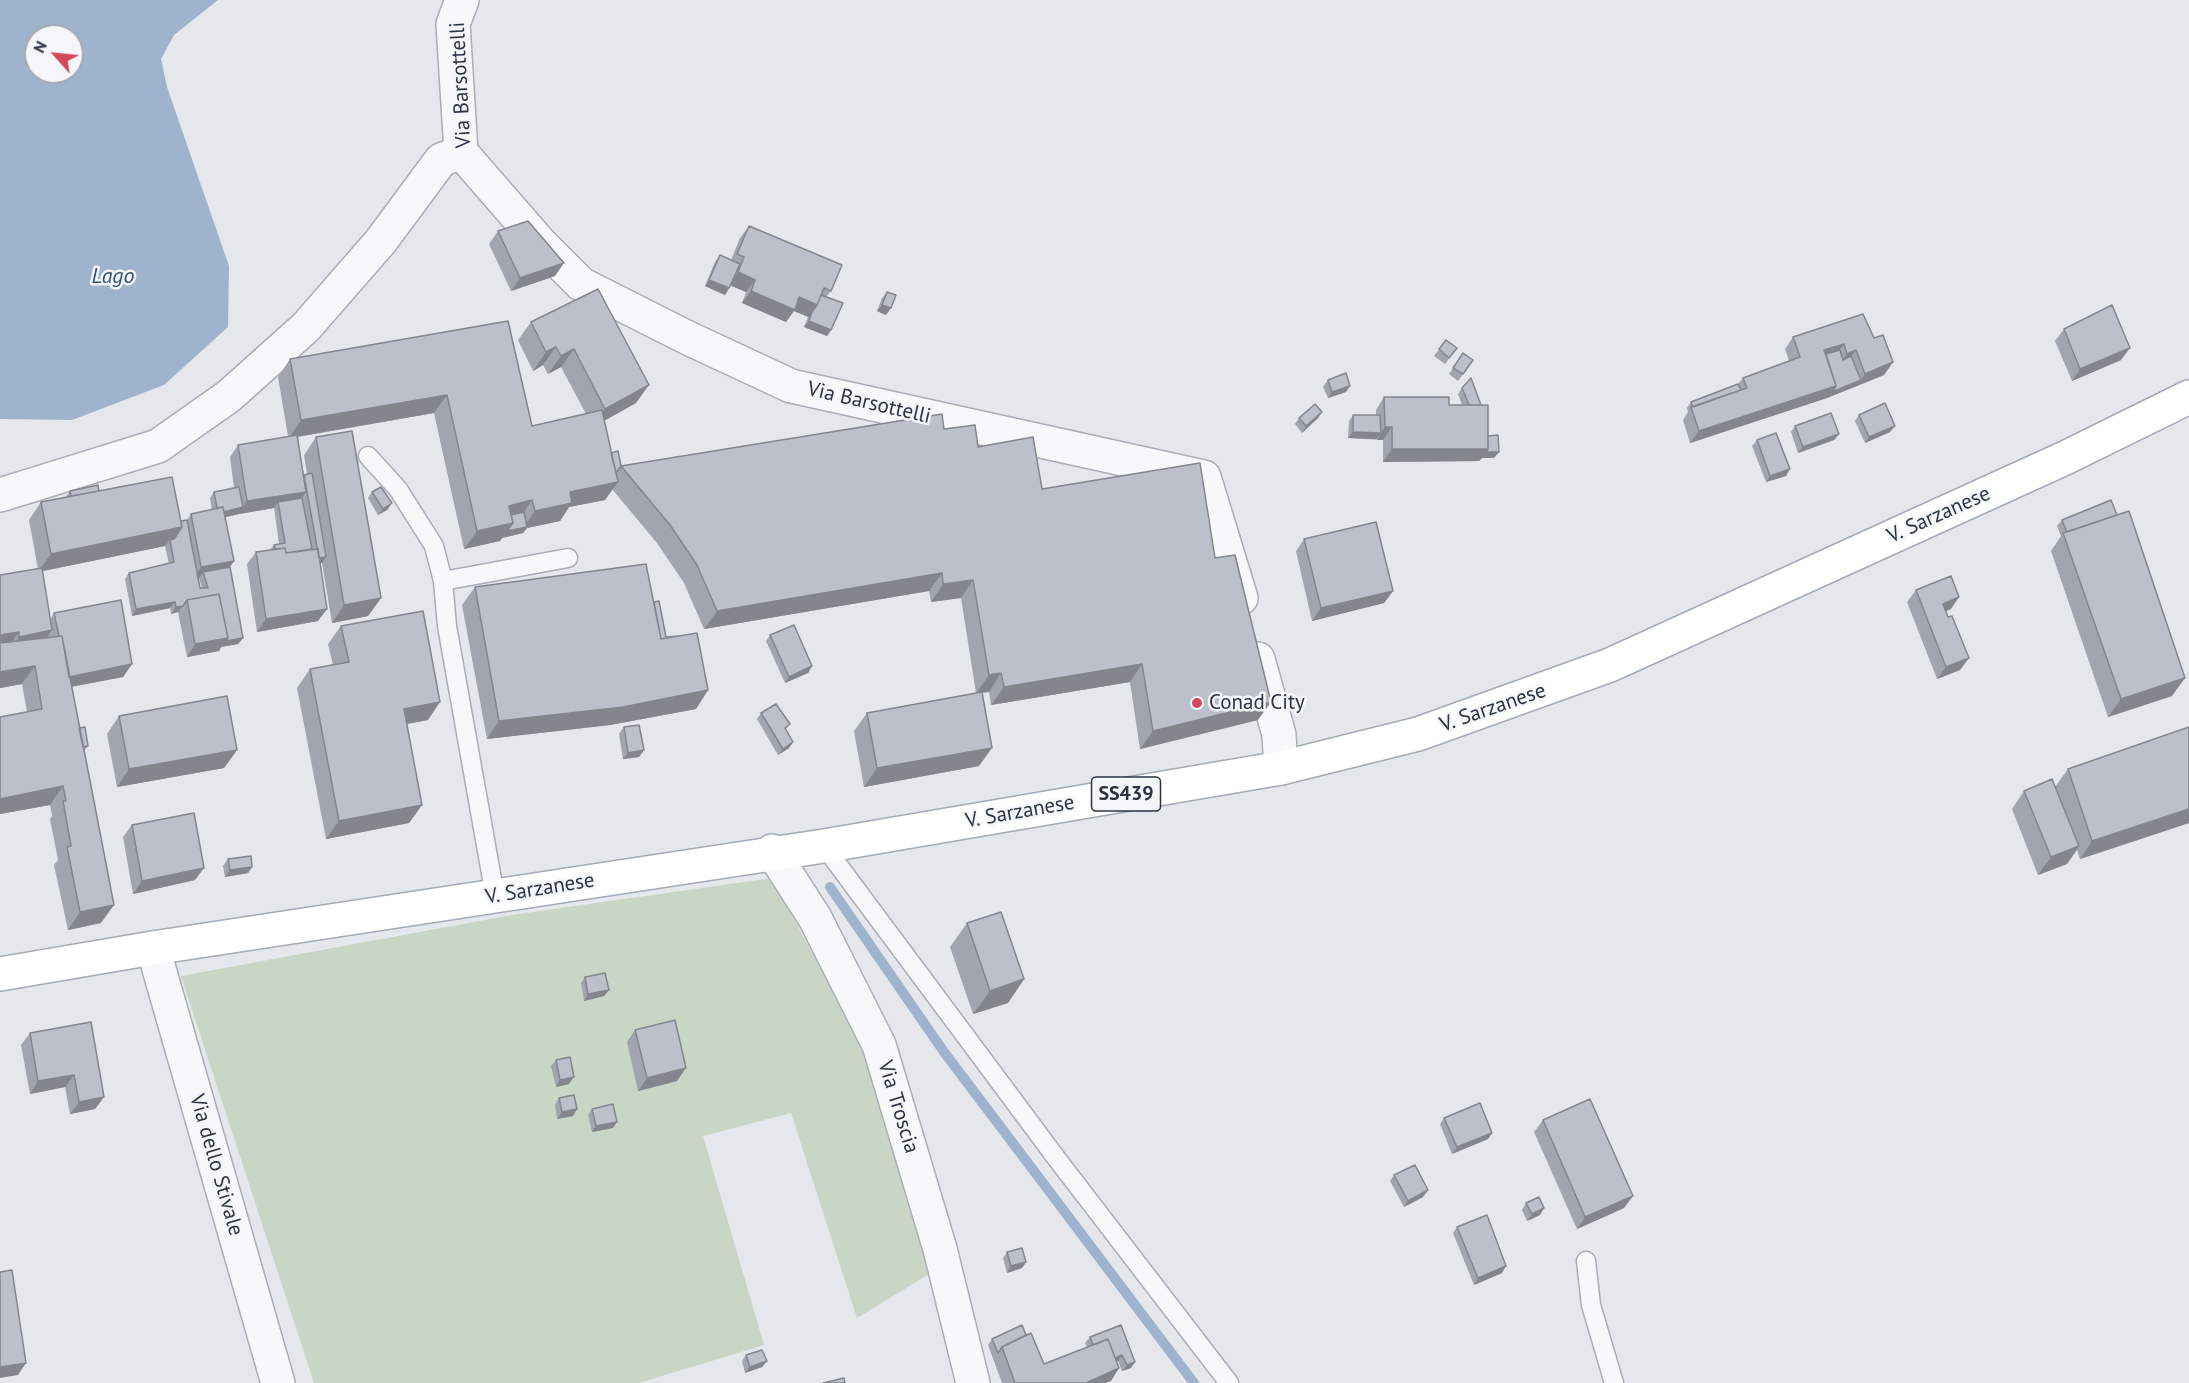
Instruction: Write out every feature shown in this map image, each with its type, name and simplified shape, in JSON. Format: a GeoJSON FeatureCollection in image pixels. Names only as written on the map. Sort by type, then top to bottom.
{"type":"FeatureCollection","features":[{"type":"Feature","properties":{"kind":"main road","name":"V. Sarzanese"},"geometry":{"type":"LineString","coordinates":[[0,974],[772,851],[824,846],[1281,768],[1418,734],[1610,665],[2065,458],[2189,397]]}},
{"type":"Feature","properties":{"kind":"street","name":"Via Barsottelli"},"geometry":{"type":"LineString","coordinates":[[462,0],[453,24],[461,152],[541,244],[581,284],[688,338],[791,386],[1204,477],[1280,735],[1281,768]]}},
{"type":"Feature","properties":{"kind":"street"},"geometry":{"type":"LineString","coordinates":[[0,495],[158,446],[229,396],[306,327],[381,241],[441,160],[461,152]]}},
{"type":"Feature","properties":{"kind":"street","name":"Via Troscia"},"geometry":{"type":"LineString","coordinates":[[772,851],[815,918],[879,1045],[940,1249],[973,1383]]}},
{"type":"Feature","properties":{"kind":"street","name":"Via dello Stivale"},"geometry":{"type":"LineString","coordinates":[[153,948],[278,1383]]}},
{"type":"Feature","properties":{"kind":"lane"},"geometry":{"type":"LineString","coordinates":[[368,456],[398,489],[434,546],[443,581],[447,626],[495,896]]}},
{"type":"Feature","properties":{"kind":"lane"},"geometry":{"type":"LineString","coordinates":[[443,581],[568,558]]}},
{"type":"Feature","properties":{"kind":"lane"},"geometry":{"type":"LineString","coordinates":[[824,846],[1057,1159],[1229,1383]]}},
{"type":"Feature","properties":{"kind":"lane"},"geometry":{"type":"LineString","coordinates":[[1586,1261],[1591,1305],[1614,1383]]}},
{"type":"Feature","properties":{"kind":"green space"},"geometry":{"type":"Polygon","coordinates":[[[772,878],[864,1049],[929,1274],[857,1318],[791,1113],[703,1136],[764,1345],[639,1383],[314,1383],[181,976],[512,915],[772,878]]]}},
{"type":"Feature","properties":{"kind":"water","name":"Lago"},"geometry":{"type":"Polygon","coordinates":[[[0,0],[218,0],[174,35],[161,59],[167,87],[229,266],[228,327],[164,385],[72,420],[0,419],[0,0]]]}},
{"type":"Feature","properties":{"kind":"building"},"geometry":{"type":"Polygon","coordinates":[[[528,221],[564,263],[520,278],[498,231],[528,221]]]}},
{"type":"Feature","properties":{"kind":"building"},"geometry":{"type":"Polygon","coordinates":[[[749,226],[842,265],[831,291],[824,288],[817,305],[799,297],[795,310],[751,291],[755,280],[738,272],[744,257],[737,254],[749,226]]]}},
{"type":"Feature","properties":{"kind":"building"},"geometry":{"type":"Polygon","coordinates":[[[720,255],[740,264],[729,288],[709,280],[720,255]]]}},
{"type":"Feature","properties":{"kind":"building"},"geometry":{"type":"Polygon","coordinates":[[[598,289],[649,385],[605,409],[574,349],[561,356],[556,347],[546,352],[531,322],[598,289]]]}},
{"type":"Feature","properties":{"kind":"building"},"geometry":{"type":"Polygon","coordinates":[[[887,292],[896,295],[891,308],[882,305],[887,292]]]}},
{"type":"Feature","properties":{"kind":"building"},"geometry":{"type":"Polygon","coordinates":[[[821,295],[843,303],[831,330],[809,321],[821,295]]]}},
{"type":"Feature","properties":{"kind":"building"},"geometry":{"type":"Polygon","coordinates":[[[2112,305],[2130,348],[2080,369],[2064,329],[2112,305]]]}},
{"type":"Feature","properties":{"kind":"building"},"geometry":{"type":"Polygon","coordinates":[[[1863,314],[1874,338],[1883,335],[1893,362],[1865,374],[1856,350],[1847,354],[1844,344],[1824,350],[1836,386],[1699,431],[1691,407],[1747,388],[1743,378],[1800,357],[1793,337],[1863,314]]]}},
{"type":"Feature","properties":{"kind":"building"},"geometry":{"type":"Polygon","coordinates":[[[508,321],[532,426],[602,410],[618,482],[570,492],[572,503],[535,511],[532,500],[509,506],[513,523],[477,531],[447,395],[301,420],[290,359],[508,321]]]}},
{"type":"Feature","properties":{"kind":"building"},"geometry":{"type":"Polygon","coordinates":[[[1446,340],[1457,348],[1449,358],[1439,349],[1446,340]]]}},
{"type":"Feature","properties":{"kind":"building"},"geometry":{"type":"Polygon","coordinates":[[[1840,350],[1843,360],[1851,356],[1861,380],[1832,392],[1836,386],[1826,354],[1840,350]]]}},
{"type":"Feature","properties":{"kind":"building"},"geometry":{"type":"Polygon","coordinates":[[[1463,353],[1473,360],[1463,374],[1453,368],[1463,353]]]}},
{"type":"Feature","properties":{"kind":"building"},"geometry":{"type":"Polygon","coordinates":[[[1346,373],[1350,386],[1332,392],[1328,380],[1346,373]]]}},
{"type":"Feature","properties":{"kind":"building"},"geometry":{"type":"Polygon","coordinates":[[[1471,378],[1481,405],[1469,405],[1462,388],[1471,378]]]}},
{"type":"Feature","properties":{"kind":"building"},"geometry":{"type":"Polygon","coordinates":[[[1738,384],[1741,390],[1693,407],[1691,402],[1738,384]]]}},
{"type":"Feature","properties":{"kind":"building"},"geometry":{"type":"Polygon","coordinates":[[[1384,397],[1449,397],[1449,405],[1488,405],[1488,449],[1392,449],[1392,427],[1385,427],[1384,397]]]}},
{"type":"Feature","properties":{"kind":"building"},"geometry":{"type":"Polygon","coordinates":[[[1885,403],[1895,426],[1869,437],[1859,415],[1885,403]]]}},
{"type":"Feature","properties":{"kind":"building"},"geometry":{"type":"Polygon","coordinates":[[[1315,404],[1322,412],[1306,426],[1299,418],[1315,404]]]}},
{"type":"Feature","properties":{"kind":"building"},"geometry":{"type":"Polygon","coordinates":[[[1831,413],[1839,434],[1803,447],[1795,426],[1831,413]]]}},
{"type":"Feature","properties":{"kind":"building"},"geometry":{"type":"Polygon","coordinates":[[[942,414],[944,429],[975,425],[978,447],[1033,437],[1042,489],[1200,463],[1215,558],[1235,555],[1271,702],[1153,731],[1142,664],[1004,687],[1001,673],[989,675],[973,580],[943,584],[942,573],[717,611],[697,565],[670,525],[621,466],[942,414]]]}},
{"type":"Feature","properties":{"kind":"building"},"geometry":{"type":"Polygon","coordinates":[[[1353,415],[1380,415],[1381,433],[1353,432],[1353,415]]]}},
{"type":"Feature","properties":{"kind":"building"},"geometry":{"type":"Polygon","coordinates":[[[352,431],[381,598],[344,605],[316,437],[352,431]]]}},
{"type":"Feature","properties":{"kind":"building"},"geometry":{"type":"Polygon","coordinates":[[[1776,433],[1790,469],[1770,476],[1757,440],[1776,433]]]}},
{"type":"Feature","properties":{"kind":"building"},"geometry":{"type":"Polygon","coordinates":[[[297,435],[306,492],[247,501],[238,445],[297,435]]]}},
{"type":"Feature","properties":{"kind":"building"},"geometry":{"type":"Polygon","coordinates":[[[1498,435],[1499,452],[1486,452],[1488,436],[1498,435]]]}},
{"type":"Feature","properties":{"kind":"building"},"geometry":{"type":"Polygon","coordinates":[[[618,451],[621,466],[616,473],[611,453],[618,451]]]}},
{"type":"Feature","properties":{"kind":"building"},"geometry":{"type":"Polygon","coordinates":[[[312,473],[326,557],[319,558],[304,475],[312,473]]]}},
{"type":"Feature","properties":{"kind":"building"},"geometry":{"type":"Polygon","coordinates":[[[172,477],[182,527],[51,554],[41,502],[172,477]]]}},
{"type":"Feature","properties":{"kind":"building"},"geometry":{"type":"Polygon","coordinates":[[[98,485],[99,491],[71,496],[70,491],[98,485]]]}},
{"type":"Feature","properties":{"kind":"building"},"geometry":{"type":"Polygon","coordinates":[[[239,487],[243,507],[224,512],[223,507],[217,508],[214,492],[239,487]]]}},
{"type":"Feature","properties":{"kind":"building"},"geometry":{"type":"Polygon","coordinates":[[[381,487],[392,503],[383,509],[372,492],[381,487]]]}},
{"type":"Feature","properties":{"kind":"building"},"geometry":{"type":"Polygon","coordinates":[[[302,498],[312,549],[286,553],[285,548],[275,549],[274,545],[285,543],[278,502],[302,498]]]}},
{"type":"Feature","properties":{"kind":"building"},"geometry":{"type":"Polygon","coordinates":[[[2111,500],[2117,515],[2067,532],[2062,520],[2111,500]]]}},
{"type":"Feature","properties":{"kind":"building"},"geometry":{"type":"Polygon","coordinates":[[[223,507],[234,561],[201,567],[191,514],[223,507]]]}},
{"type":"Feature","properties":{"kind":"building"},"geometry":{"type":"Polygon","coordinates":[[[2129,511],[2185,678],[2121,699],[2063,533],[2129,511]]]}},
{"type":"Feature","properties":{"kind":"building"},"geometry":{"type":"Polygon","coordinates":[[[524,512],[527,527],[507,531],[513,523],[511,515],[524,512]]]}},
{"type":"Feature","properties":{"kind":"building"},"geometry":{"type":"Polygon","coordinates":[[[187,520],[200,588],[208,588],[203,572],[230,567],[243,638],[226,641],[228,638],[219,594],[187,600],[183,606],[176,607],[175,602],[136,609],[129,573],[174,562],[170,540],[174,539],[182,527],[181,521],[187,520]]]}},
{"type":"Feature","properties":{"kind":"building"},"geometry":{"type":"Polygon","coordinates":[[[1376,522],[1393,591],[1321,608],[1304,539],[1376,522]]]}},
{"type":"Feature","properties":{"kind":"building"},"geometry":{"type":"Polygon","coordinates":[[[285,548],[286,553],[318,549],[327,609],[266,619],[256,552],[285,548]]]}},
{"type":"Feature","properties":{"kind":"building"},"geometry":{"type":"Polygon","coordinates":[[[646,564],[661,639],[697,633],[708,690],[623,707],[499,721],[475,587],[646,564]]]}},
{"type":"Feature","properties":{"kind":"building"},"geometry":{"type":"Polygon","coordinates":[[[42,568],[52,630],[19,637],[19,632],[0,635],[0,575],[42,568]]]}},
{"type":"Feature","properties":{"kind":"building"},"geometry":{"type":"Polygon","coordinates":[[[1951,576],[1959,597],[1943,604],[1948,617],[1952,616],[1969,658],[1946,667],[1916,590],[1951,576]]]}},
{"type":"Feature","properties":{"kind":"building"},"geometry":{"type":"Polygon","coordinates":[[[219,594],[228,638],[195,644],[187,600],[219,594]]]}},
{"type":"Feature","properties":{"kind":"building"},"geometry":{"type":"Polygon","coordinates":[[[121,600],[132,664],[69,677],[62,636],[59,636],[54,613],[121,600]]]}},
{"type":"Feature","properties":{"kind":"building"},"geometry":{"type":"Polygon","coordinates":[[[659,601],[666,637],[679,636],[661,639],[654,602],[659,601]]]}},
{"type":"Feature","properties":{"kind":"building"},"geometry":{"type":"Polygon","coordinates":[[[423,611],[440,702],[404,709],[422,805],[339,821],[310,669],[349,662],[341,626],[423,611]]]}},
{"type":"Feature","properties":{"kind":"building"},"geometry":{"type":"Polygon","coordinates":[[[794,625],[812,666],[789,677],[770,635],[794,625]]]}},
{"type":"Feature","properties":{"kind":"building"},"geometry":{"type":"Polygon","coordinates":[[[62,636],[114,905],[80,912],[67,847],[71,846],[63,801],[66,801],[63,786],[0,799],[0,717],[42,709],[35,666],[0,672],[0,643],[62,636]]]}},
{"type":"Feature","properties":{"kind":"building"},"geometry":{"type":"Polygon","coordinates":[[[982,692],[992,748],[877,768],[867,713],[982,692]]]}},
{"type":"Feature","properties":{"kind":"building"},"geometry":{"type":"Polygon","coordinates":[[[227,696],[237,750],[129,769],[119,716],[227,696]]]}},
{"type":"Feature","properties":{"kind":"building"},"geometry":{"type":"Polygon","coordinates":[[[776,704],[790,724],[785,728],[793,742],[783,749],[761,713],[776,704]]]}},
{"type":"Feature","properties":{"kind":"building"},"geometry":{"type":"Polygon","coordinates":[[[639,725],[644,750],[628,753],[624,727],[639,725]]]}},
{"type":"Feature","properties":{"kind":"building"},"geometry":{"type":"Polygon","coordinates":[[[85,727],[88,746],[83,747],[79,728],[85,727]]]}},
{"type":"Feature","properties":{"kind":"building"},"geometry":{"type":"Polygon","coordinates":[[[2189,727],[2189,809],[2092,841],[2068,769],[2189,727]]]}},
{"type":"Feature","properties":{"kind":"building"},"geometry":{"type":"Polygon","coordinates":[[[2052,779],[2079,846],[2051,857],[2024,791],[2052,779]]]}},
{"type":"Feature","properties":{"kind":"building"},"geometry":{"type":"Polygon","coordinates":[[[194,813],[204,868],[142,881],[132,825],[194,813]]]}},
{"type":"Feature","properties":{"kind":"building"},"geometry":{"type":"Polygon","coordinates":[[[251,856],[252,867],[230,870],[228,859],[251,856]]]}},
{"type":"Feature","properties":{"kind":"building"},"geometry":{"type":"Polygon","coordinates":[[[1001,912],[1024,979],[990,991],[967,923],[1001,912]]]}},
{"type":"Feature","properties":{"kind":"building"},"geometry":{"type":"Polygon","coordinates":[[[605,973],[609,990],[588,994],[585,977],[605,973]]]}},
{"type":"Feature","properties":{"kind":"building"},"geometry":{"type":"Polygon","coordinates":[[[675,1020],[686,1068],[647,1078],[635,1030],[675,1020]]]}},
{"type":"Feature","properties":{"kind":"building"},"geometry":{"type":"Polygon","coordinates":[[[91,1022],[104,1097],[79,1102],[74,1075],[38,1081],[30,1033],[91,1022]]]}},
{"type":"Feature","properties":{"kind":"building"},"geometry":{"type":"Polygon","coordinates":[[[570,1057],[574,1077],[560,1080],[556,1060],[570,1057]]]}},
{"type":"Feature","properties":{"kind":"building"},"geometry":{"type":"Polygon","coordinates":[[[574,1095],[577,1109],[562,1112],[559,1098],[574,1095]]]}},
{"type":"Feature","properties":{"kind":"building"},"geometry":{"type":"Polygon","coordinates":[[[1590,1099],[1633,1196],[1585,1217],[1543,1120],[1590,1099]]]}},
{"type":"Feature","properties":{"kind":"building"},"geometry":{"type":"Polygon","coordinates":[[[1480,1103],[1492,1133],[1457,1147],[1444,1118],[1480,1103]]]}},
{"type":"Feature","properties":{"kind":"building"},"geometry":{"type":"Polygon","coordinates":[[[613,1104],[617,1122],[596,1126],[592,1109],[613,1104]]]}},
{"type":"Feature","properties":{"kind":"building"},"geometry":{"type":"Polygon","coordinates":[[[1415,1165],[1428,1190],[1408,1201],[1394,1175],[1415,1165]]]}},
{"type":"Feature","properties":{"kind":"building"},"geometry":{"type":"Polygon","coordinates":[[[1539,1197],[1544,1208],[1532,1214],[1526,1203],[1539,1197]]]}},
{"type":"Feature","properties":{"kind":"building"},"geometry":{"type":"Polygon","coordinates":[[[1487,1215],[1506,1266],[1478,1278],[1457,1227],[1487,1215]]]}},
{"type":"Feature","properties":{"kind":"building"},"geometry":{"type":"Polygon","coordinates":[[[1022,1248],[1026,1262],[1011,1266],[1007,1252],[1022,1248]]]}},
{"type":"Feature","properties":{"kind":"building"},"geometry":{"type":"Polygon","coordinates":[[[12,1270],[26,1363],[0,1367],[0,1272],[12,1270]]]}},
{"type":"Feature","properties":{"kind":"building"},"geometry":{"type":"Polygon","coordinates":[[[1022,1325],[1026,1335],[1002,1347],[998,1353],[992,1339],[1022,1325]]]}},
{"type":"Feature","properties":{"kind":"building"},"geometry":{"type":"Polygon","coordinates":[[[1121,1325],[1135,1362],[1127,1365],[1122,1355],[1115,1358],[1108,1339],[1093,1345],[1090,1337],[1121,1325]]]}},
{"type":"Feature","properties":{"kind":"building"},"geometry":{"type":"Polygon","coordinates":[[[1031,1333],[1044,1364],[1108,1339],[1119,1368],[1086,1383],[1015,1383],[1002,1347],[1031,1333]]]}},
{"type":"Feature","properties":{"kind":"building"},"geometry":{"type":"Polygon","coordinates":[[[762,1350],[767,1361],[750,1367],[746,1355],[762,1350]]]}},
{"type":"Feature","properties":{"kind":"building"},"geometry":{"type":"Polygon","coordinates":[[[844,1378],[845,1383],[823,1383],[844,1378]]]}},
{"type":"Feature","properties":{"kind":"waterway"},"geometry":{"type":"LineString","coordinates":[[830,887],[944,1052],[1194,1383]]}},
{"type":"Feature","properties":{"kind":"place","name":"Conad City"},"geometry":{"type":"Point","coordinates":[1197,703]}}]}
